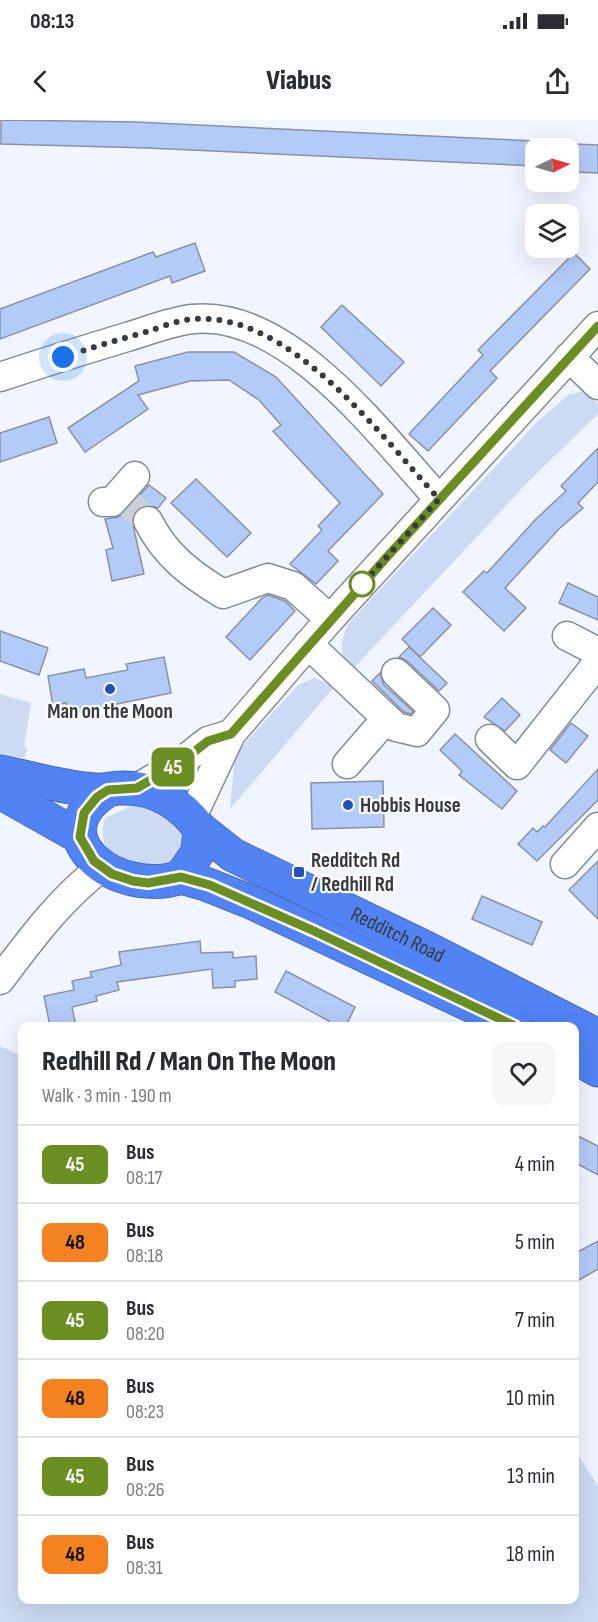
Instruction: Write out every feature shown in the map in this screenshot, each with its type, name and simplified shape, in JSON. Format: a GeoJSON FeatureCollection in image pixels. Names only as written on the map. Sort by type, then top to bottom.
{"type":"FeatureCollection","features":[{"type":"Feature","properties":{"kind":"highway"},"geometry":{"type":"LineString","coordinates":[[0,772],[96,790],[123,789],[167,798],[196,823],[198,852],[181,877],[148,883],[133,881],[102,867],[86,850],[80,837],[84,813],[97,797],[123,789]]}},
{"type":"Feature","properties":{"kind":"highway"},"geometry":{"type":"LineString","coordinates":[[0,792],[80,837]]}},
{"type":"Feature","properties":{"kind":"highway","name":"Redditch Road"},"geometry":{"type":"LineString","coordinates":[[196,823],[232,855],[428,949],[571,1022]]}},
{"type":"Feature","properties":{"kind":"highway","name":"Redditch Road"},"geometry":{"type":"LineString","coordinates":[[181,877],[251,902],[506,1022]]}},
{"type":"Feature","properties":{"kind":"highway","name":"Redditch Road"},"geometry":{"type":"LineString","coordinates":[[579,1026],[598,1036]]}},
{"type":"Feature","properties":{"kind":"highway"},"geometry":{"type":"LineString","coordinates":[[579,1060],[598,1070]]}},
{"type":"Feature","properties":{"kind":"street"},"geometry":{"type":"LineString","coordinates":[[0,376],[191,319],[234,322],[253,329],[283,347],[327,379],[439,499]]}},
{"type":"Feature","properties":{"kind":"street"},"geometry":{"type":"LineString","coordinates":[[196,823],[231,734],[330,619],[598,326]]}},
{"type":"Feature","properties":{"kind":"street"},"geometry":{"type":"LineString","coordinates":[[569,357],[598,386]]}},
{"type":"Feature","properties":{"kind":"street"},"geometry":{"type":"LineString","coordinates":[[142,522],[201,580],[223,594],[268,578],[293,586],[330,619]]}},
{"type":"Feature","properties":{"kind":"street"},"geometry":{"type":"LineString","coordinates":[[567,636],[598,652]]}},
{"type":"Feature","properties":{"kind":"street"},"geometry":{"type":"LineString","coordinates":[[309,645],[391,723],[417,732],[435,710],[396,673]]}},
{"type":"Feature","properties":{"kind":"street"},"geometry":{"type":"LineString","coordinates":[[490,739],[517,765],[590,672]]}},
{"type":"Feature","properties":{"kind":"street"},"geometry":{"type":"LineString","coordinates":[[347,764],[391,723]]}},
{"type":"Feature","properties":{"kind":"street"},"geometry":{"type":"LineString","coordinates":[[123,789],[180,763],[208,741],[231,734]]}},
{"type":"Feature","properties":{"kind":"street"},"geometry":{"type":"LineString","coordinates":[[565,864],[598,827]]}},
{"type":"Feature","properties":{"kind":"street"},"geometry":{"type":"LineString","coordinates":[[0,980],[52,912],[102,867]]}},
{"type":"Feature","properties":{"kind":"shaded area"},"geometry":{"type":"Polygon","coordinates":[[[584,391],[598,404],[598,414],[529,481],[352,670],[342,653],[343,638],[348,624],[540,419],[570,394],[584,391]]]}},
{"type":"Feature","properties":{"kind":"shaded area"},"geometry":{"type":"Polygon","coordinates":[[[314,678],[335,686],[230,809],[235,754],[298,685],[314,678]]]}},
{"type":"Feature","properties":{"kind":"shaded area"},"geometry":{"type":"Polygon","coordinates":[[[0,694],[31,703],[24,745],[27,749],[25,757],[0,758],[0,694]]]}},
{"type":"Feature","properties":{"kind":"shaded area"},"geometry":{"type":"Polygon","coordinates":[[[133,805],[151,810],[174,822],[185,836],[188,845],[167,869],[138,869],[118,861],[107,850],[103,835],[105,818],[133,805]]]}},
{"type":"Feature","properties":{"kind":"shaded area"},"geometry":{"type":"Polygon","coordinates":[[[0,1046],[18,1054],[18,1604],[579,1604],[579,1456],[598,1486],[598,1622],[0,1622],[0,1046]]]}},
{"type":"Feature","properties":{"kind":"building"},"geometry":{"type":"Polygon","coordinates":[[[1,120],[135,122],[525,140],[525,165],[148,148],[1,144],[1,120]]]}},
{"type":"Feature","properties":{"kind":"building"},"geometry":{"type":"Polygon","coordinates":[[[579,144],[598,145],[598,173],[579,172],[579,144]]]}},
{"type":"Feature","properties":{"kind":"building"},"geometry":{"type":"Polygon","coordinates":[[[195,243],[205,271],[172,283],[170,276],[0,339],[0,309],[153,252],[156,257],[195,243]]]}},
{"type":"Feature","properties":{"kind":"building"},"geometry":{"type":"Polygon","coordinates":[[[569,258],[579,258],[590,269],[490,371],[497,378],[428,451],[409,434],[483,355],[478,350],[569,258]]]}},
{"type":"Feature","properties":{"kind":"building"},"geometry":{"type":"Polygon","coordinates":[[[342,305],[404,362],[381,386],[321,327],[342,305]]]}},
{"type":"Feature","properties":{"kind":"building"},"geometry":{"type":"Polygon","coordinates":[[[188,352],[234,352],[276,377],[383,494],[328,551],[338,561],[316,584],[290,564],[322,530],[318,526],[340,503],[273,431],[281,425],[259,400],[229,380],[190,381],[138,395],[148,409],[85,452],[68,428],[139,381],[135,366],[188,352]]]}},
{"type":"Feature","properties":{"kind":"building"},"geometry":{"type":"Polygon","coordinates":[[[49,417],[57,443],[0,462],[0,433],[49,417]]]}},
{"type":"Feature","properties":{"kind":"building"},"geometry":{"type":"Polygon","coordinates":[[[598,448],[598,482],[578,503],[583,508],[559,529],[505,588],[526,608],[504,631],[463,592],[484,571],[487,573],[535,520],[566,491],[561,486],[598,448]]]}},
{"type":"Feature","properties":{"kind":"building"},"geometry":{"type":"Polygon","coordinates":[[[196,479],[251,533],[227,557],[171,503],[196,479]]]}},
{"type":"Feature","properties":{"kind":"building"},"geometry":{"type":"Polygon","coordinates":[[[149,485],[166,498],[158,508],[148,505],[139,507],[134,513],[132,521],[144,574],[112,581],[106,550],[113,548],[105,519],[118,517],[124,513],[149,485]]]}},
{"type":"Feature","properties":{"kind":"building"},"geometry":{"type":"Polygon","coordinates":[[[568,583],[598,597],[598,620],[559,603],[568,583]]]}},
{"type":"Feature","properties":{"kind":"building"},"geometry":{"type":"Polygon","coordinates":[[[268,595],[285,601],[295,611],[250,660],[226,637],[262,598],[268,595]]]}},
{"type":"Feature","properties":{"kind":"building"},"geometry":{"type":"Polygon","coordinates":[[[433,608],[451,625],[420,657],[402,639],[433,608]]]}},
{"type":"Feature","properties":{"kind":"building"},"geometry":{"type":"Polygon","coordinates":[[[0,631],[48,648],[39,675],[0,661],[0,631]]]}},
{"type":"Feature","properties":{"kind":"building"},"geometry":{"type":"Polygon","coordinates":[[[409,647],[447,683],[439,691],[407,661],[399,657],[409,647]]]}},
{"type":"Feature","properties":{"kind":"building","name":"Man on the Moon"},"geometry":{"type":"Polygon","coordinates":[[[164,657],[171,693],[68,714],[66,703],[53,706],[48,676],[84,669],[86,678],[128,670],[126,664],[164,657]]]}},
{"type":"Feature","properties":{"kind":"building"},"geometry":{"type":"Polygon","coordinates":[[[380,673],[384,685],[413,711],[411,714],[404,712],[372,681],[380,673]]]}},
{"type":"Feature","properties":{"kind":"building"},"geometry":{"type":"Polygon","coordinates":[[[502,698],[520,715],[505,731],[484,717],[502,698]]]}},
{"type":"Feature","properties":{"kind":"building"},"geometry":{"type":"Polygon","coordinates":[[[571,723],[588,736],[566,763],[550,750],[571,723]]]}},
{"type":"Feature","properties":{"kind":"building"},"geometry":{"type":"Polygon","coordinates":[[[455,734],[517,791],[502,809],[459,775],[462,771],[440,750],[455,734]]]}},
{"type":"Feature","properties":{"kind":"building"},"geometry":{"type":"Polygon","coordinates":[[[598,769],[598,800],[537,861],[518,844],[533,828],[537,832],[543,826],[545,827],[598,769]]]}},
{"type":"Feature","properties":{"kind":"building","name":"Hobbis House"},"geometry":{"type":"Polygon","coordinates":[[[383,781],[384,827],[312,829],[311,783],[383,781]]]}},
{"type":"Feature","properties":{"kind":"building"},"geometry":{"type":"Polygon","coordinates":[[[598,861],[598,919],[569,890],[598,861]]]}},
{"type":"Feature","properties":{"kind":"building"},"geometry":{"type":"Polygon","coordinates":[[[482,896],[542,922],[532,945],[472,919],[482,896]]]}},
{"type":"Feature","properties":{"kind":"building"},"geometry":{"type":"Polygon","coordinates":[[[200,941],[201,953],[233,952],[233,958],[256,956],[257,979],[235,981],[235,987],[213,988],[212,969],[117,982],[119,990],[96,996],[97,1001],[72,1007],[75,1022],[49,1022],[44,996],[74,990],[72,981],[92,977],[90,972],[121,965],[119,952],[200,941]]]}},
{"type":"Feature","properties":{"kind":"building"},"geometry":{"type":"Polygon","coordinates":[[[286,971],[355,1007],[348,1022],[328,1022],[275,992],[286,971]]]}},
{"type":"Feature","properties":{"kind":"building"},"geometry":{"type":"Polygon","coordinates":[[[579,1136],[598,1146],[598,1175],[579,1165],[579,1136]]]}},
{"type":"Feature","properties":{"kind":"building"},"geometry":{"type":"Polygon","coordinates":[[[598,1241],[598,1269],[579,1280],[579,1251],[598,1241]]]}},
{"type":"Feature","properties":{"kind":"tunnel"},"geometry":{"type":"LineString","coordinates":[[129,504],[148,521]]}},
{"type":"Feature","properties":{"kind":"bus line","name":"45"},"geometry":{"type":"LineString","coordinates":[[507,1022],[251,902],[203,883],[181,877],[148,883],[112,874],[94,861],[80,837],[84,813],[97,797],[108,790],[137,788],[180,763],[208,741],[231,734],[439,499],[598,326]]}},
{"type":"Feature","properties":{"kind":"place","name":"Man on the Moon"},"geometry":{"type":"Point","coordinates":[110,689]}},
{"type":"Feature","properties":{"kind":"place","name":"Hobbis House"},"geometry":{"type":"Point","coordinates":[348,805]}},
{"type":"Feature","properties":{"kind":"place","name":"Redditch Rd / Redhill Rd"},"geometry":{"type":"Point","coordinates":[299,872]}},
{"type":"Feature","properties":{"kind":"route"},"geometry":{"type":"LineString","coordinates":[[63,357],[168,325],[191,319],[211,318],[234,322],[253,329],[283,347],[327,379],[439,499],[358,589],[362,584]]}}]}
